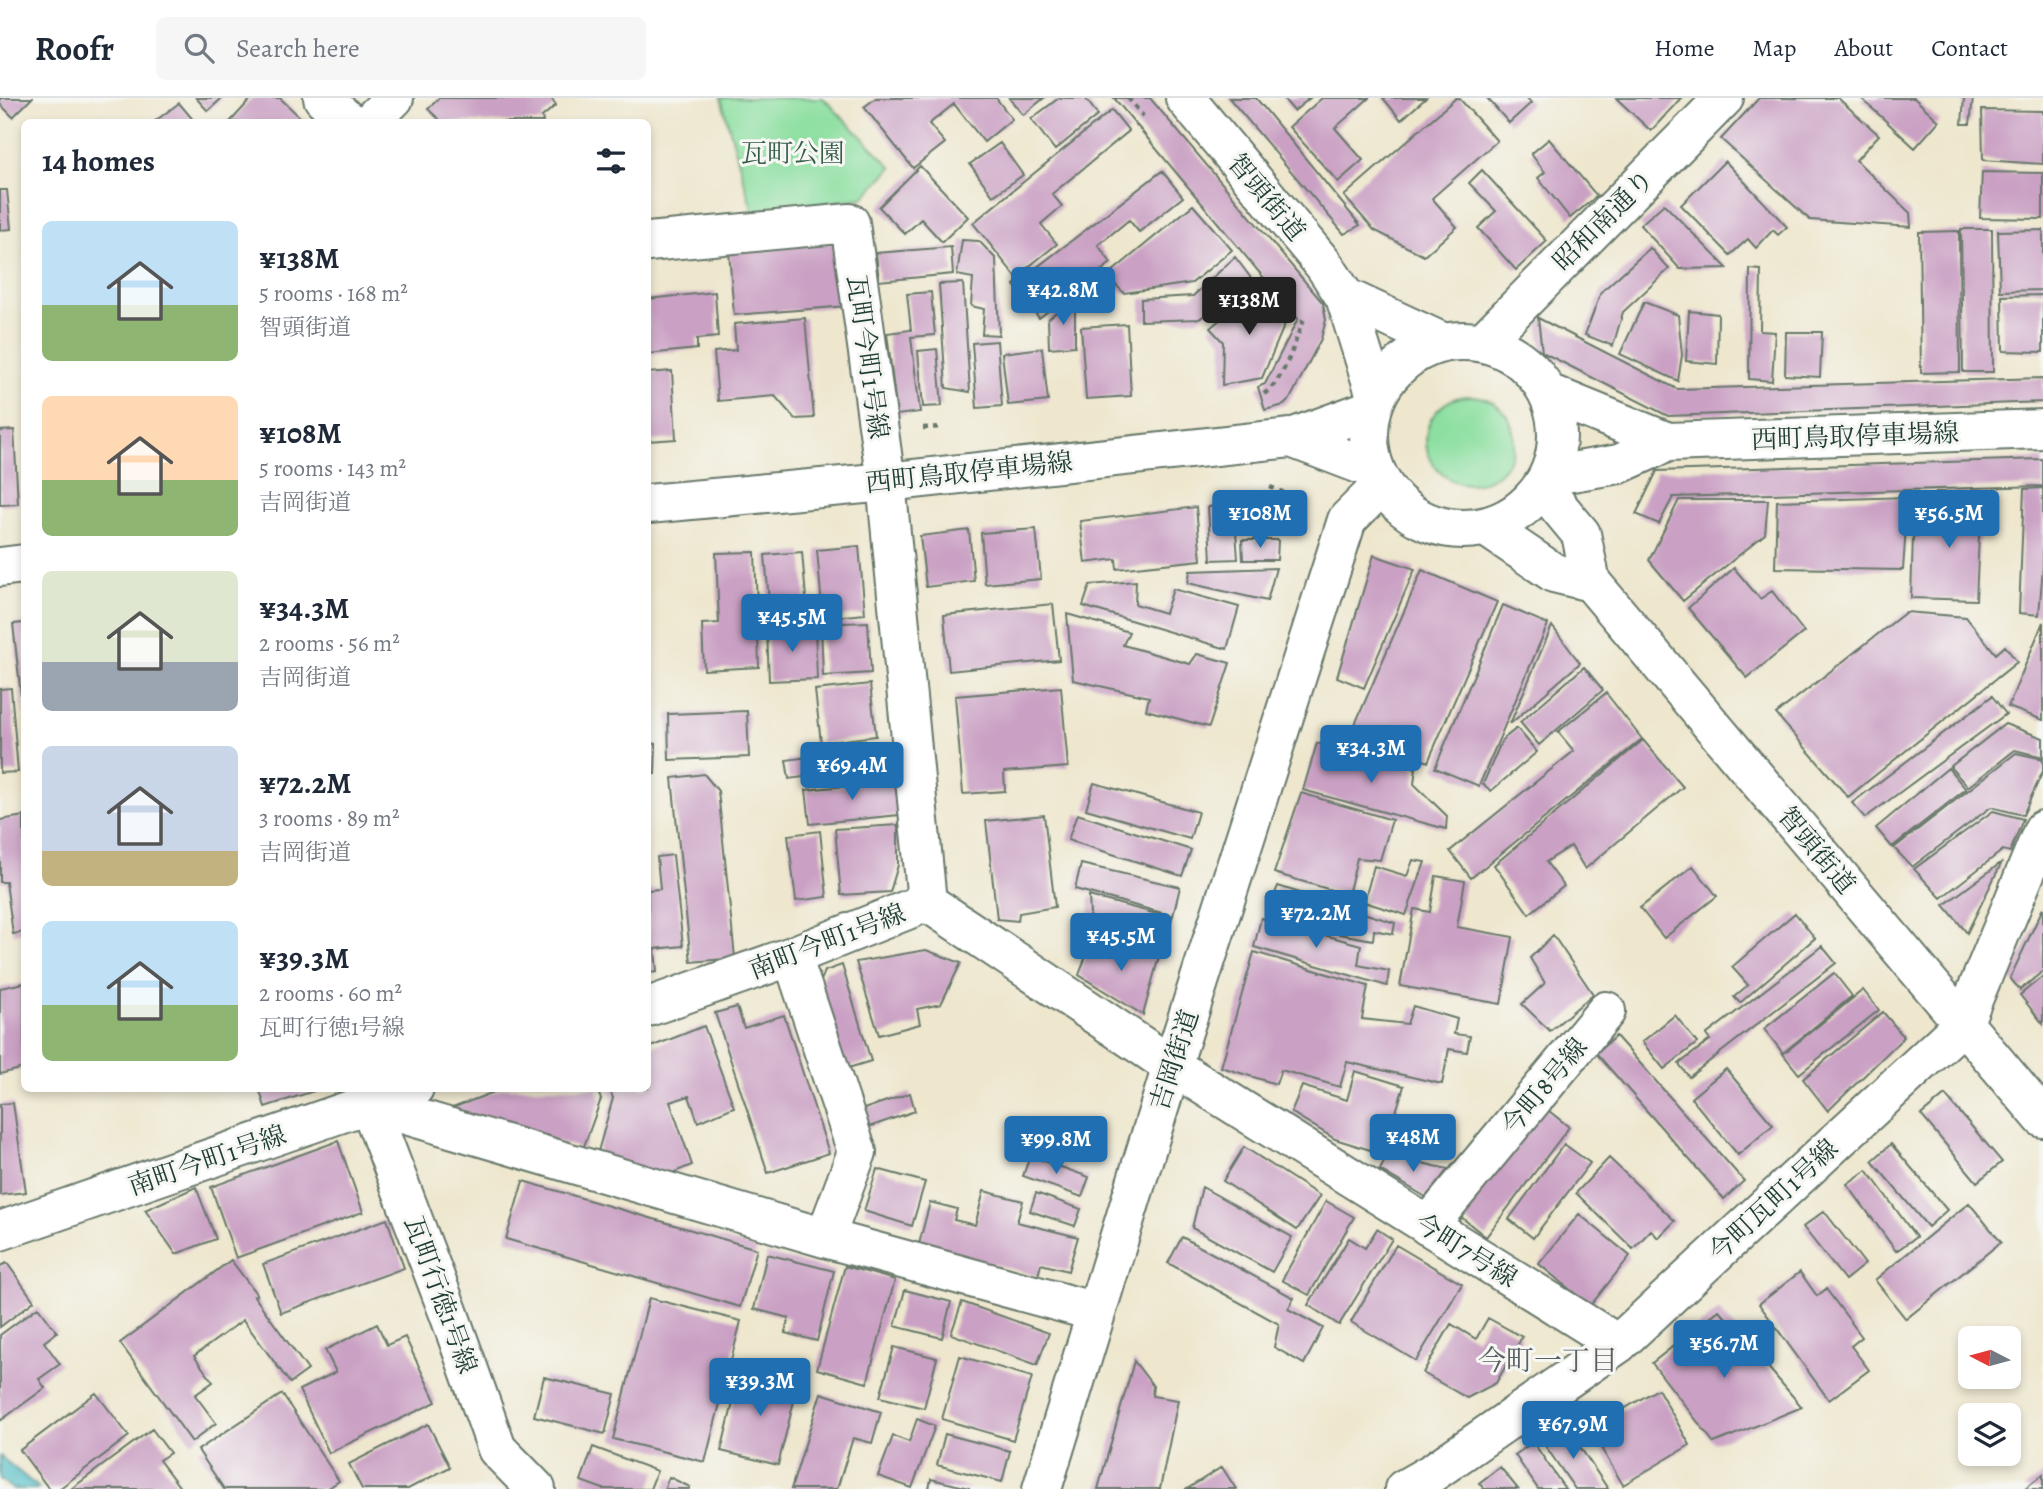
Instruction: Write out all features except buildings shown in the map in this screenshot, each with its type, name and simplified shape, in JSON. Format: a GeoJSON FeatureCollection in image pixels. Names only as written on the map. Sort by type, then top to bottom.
{"type":"FeatureCollection","features":[{"type":"Feature","properties":{"kind":"street"},"geometry":{"type":"LineString","coordinates":[[323,98],[346,119]]}},
{"type":"Feature","properties":{"kind":"street"},"geometry":{"type":"LineString","coordinates":[[373,119],[394,98]]}},
{"type":"Feature","properties":{"kind":"street","name":"智頭街道"},"geometry":{"type":"LineString","coordinates":[[1185,98],[1324,265],[1345,297],[1374,402]]}},
{"type":"Feature","properties":{"kind":"street","name":"昭和南通り"},"geometry":{"type":"LineString","coordinates":[[1483,341],[1724,98]]}},
{"type":"Feature","properties":{"kind":"street","name":"瓦町今町1号線"},"geometry":{"type":"LineString","coordinates":[[651,242],[850,223],[886,482],[927,902]]}},
{"type":"Feature","properties":{"kind":"street"},"geometry":{"type":"LineString","coordinates":[[1345,297],[1442,342]]}},
{"type":"Feature","properties":{"kind":"street","name":"西町鳥取停車場線"},"geometry":{"type":"LineString","coordinates":[[651,504],[886,482],[1291,438],[1374,402],[1388,377],[1403,361],[1421,349],[1463,339],[1483,341],[1509,352],[1532,370],[1548,393],[1556,413],[1558,434],[1555,456],[1545,481],[1527,505],[1507,519],[1486,527],[1456,529],[1427,523],[1402,508],[1379,477],[1291,438]]}},
{"type":"Feature","properties":{"kind":"street","name":"西町鳥取停車場線"},"geometry":{"type":"LineString","coordinates":[[1548,393],[1668,442]]}},
{"type":"Feature","properties":{"kind":"street"},"geometry":{"type":"LineString","coordinates":[[1374,402],[1369,439],[1379,477]]}},
{"type":"Feature","properties":{"kind":"street","name":"西町鳥取停車場線"},"geometry":{"type":"LineString","coordinates":[[1545,481],[1619,464],[1668,442],[2043,429]]}},
{"type":"Feature","properties":{"kind":"street","name":"吉岡街道"},"geometry":{"type":"LineString","coordinates":[[1042,1489],[1172,1066],[1348,520],[1379,477]]}},
{"type":"Feature","properties":{"kind":"street","name":"智頭街道"},"geometry":{"type":"LineString","coordinates":[[1545,481],[1581,534],[1591,582],[2043,1118]]}},
{"type":"Feature","properties":{"kind":"street"},"geometry":{"type":"LineString","coordinates":[[1486,527],[1554,573],[1591,582]]}},
{"type":"Feature","properties":{"kind":"street"},"geometry":{"type":"LineString","coordinates":[[0,567],[21,564]]}},
{"type":"Feature","properties":{"kind":"street","name":"今町瓦町1号線"},"geometry":{"type":"LineString","coordinates":[[1404,1489],[1432,1473],[1618,1344],[1963,1024],[2043,830]]}},
{"type":"Feature","properties":{"kind":"street","name":"南町今町1号線"},"geometry":{"type":"LineString","coordinates":[[651,1006],[792,956],[927,902],[1172,1066]]}},
{"type":"Feature","properties":{"kind":"street"},"geometry":{"type":"LineString","coordinates":[[792,956],[857,1152],[825,1238]]}},
{"type":"Feature","properties":{"kind":"street","name":"今町8号線"},"geometry":{"type":"LineString","coordinates":[[1428,1226],[1606,1012]]}},
{"type":"Feature","properties":{"kind":"street","name":"今町7号線"},"geometry":{"type":"LineString","coordinates":[[1172,1066],[1618,1344]]}},
{"type":"Feature","properties":{"kind":"street","name":"南町今町1号線"},"geometry":{"type":"LineString","coordinates":[[0,1231],[369,1096],[392,1092]]}},
{"type":"Feature","properties":{"kind":"street"},"geometry":{"type":"LineString","coordinates":[[369,1096],[825,1238],[1096,1312]]}},
{"type":"Feature","properties":{"kind":"street","name":"瓦町行徳1号線"},"geometry":{"type":"LineString","coordinates":[[369,1096],[497,1449],[536,1489]]}},
{"type":"Feature","properties":{"kind":"path"},"geometry":{"type":"LineString","coordinates":[[1128,98],[1145,120]]}},
{"type":"Feature","properties":{"kind":"path"},"geometry":{"type":"LineString","coordinates":[[1262,396],[1270,390],[1282,371],[1305,317]]}},
{"type":"Feature","properties":{"kind":"path"},"geometry":{"type":"LineString","coordinates":[[921,428],[948,427]]}},
{"type":"Feature","properties":{"kind":"path"},"geometry":{"type":"LineString","coordinates":[[1263,487],[1273,488],[1307,502],[1303,515]]}},
{"type":"Feature","properties":{"kind":"green space","name":"瓦町公園"},"geometry":{"type":"Polygon","coordinates":[[[721,98],[823,98],[892,167],[863,198],[753,213],[721,98]]]}},
{"type":"Feature","properties":{"kind":"green space"},"geometry":{"type":"Polygon","coordinates":[[[1470,396],[1487,400],[1501,409],[1510,423],[1514,440],[1510,457],[1501,471],[1487,480],[1470,484],[1453,480],[1439,471],[1430,457],[1426,440],[1430,423],[1439,409],[1453,400],[1470,396]]]}},
{"type":"Feature","properties":{"kind":"water"},"geometry":{"type":"Polygon","coordinates":[[[0,1456],[40,1489],[12,1489],[0,1479],[0,1456]]]}},
{"type":"Feature","properties":{"kind":"district","name":"今町一丁目"},"geometry":{"type":"Point","coordinates":[1548,1360]}}]}
